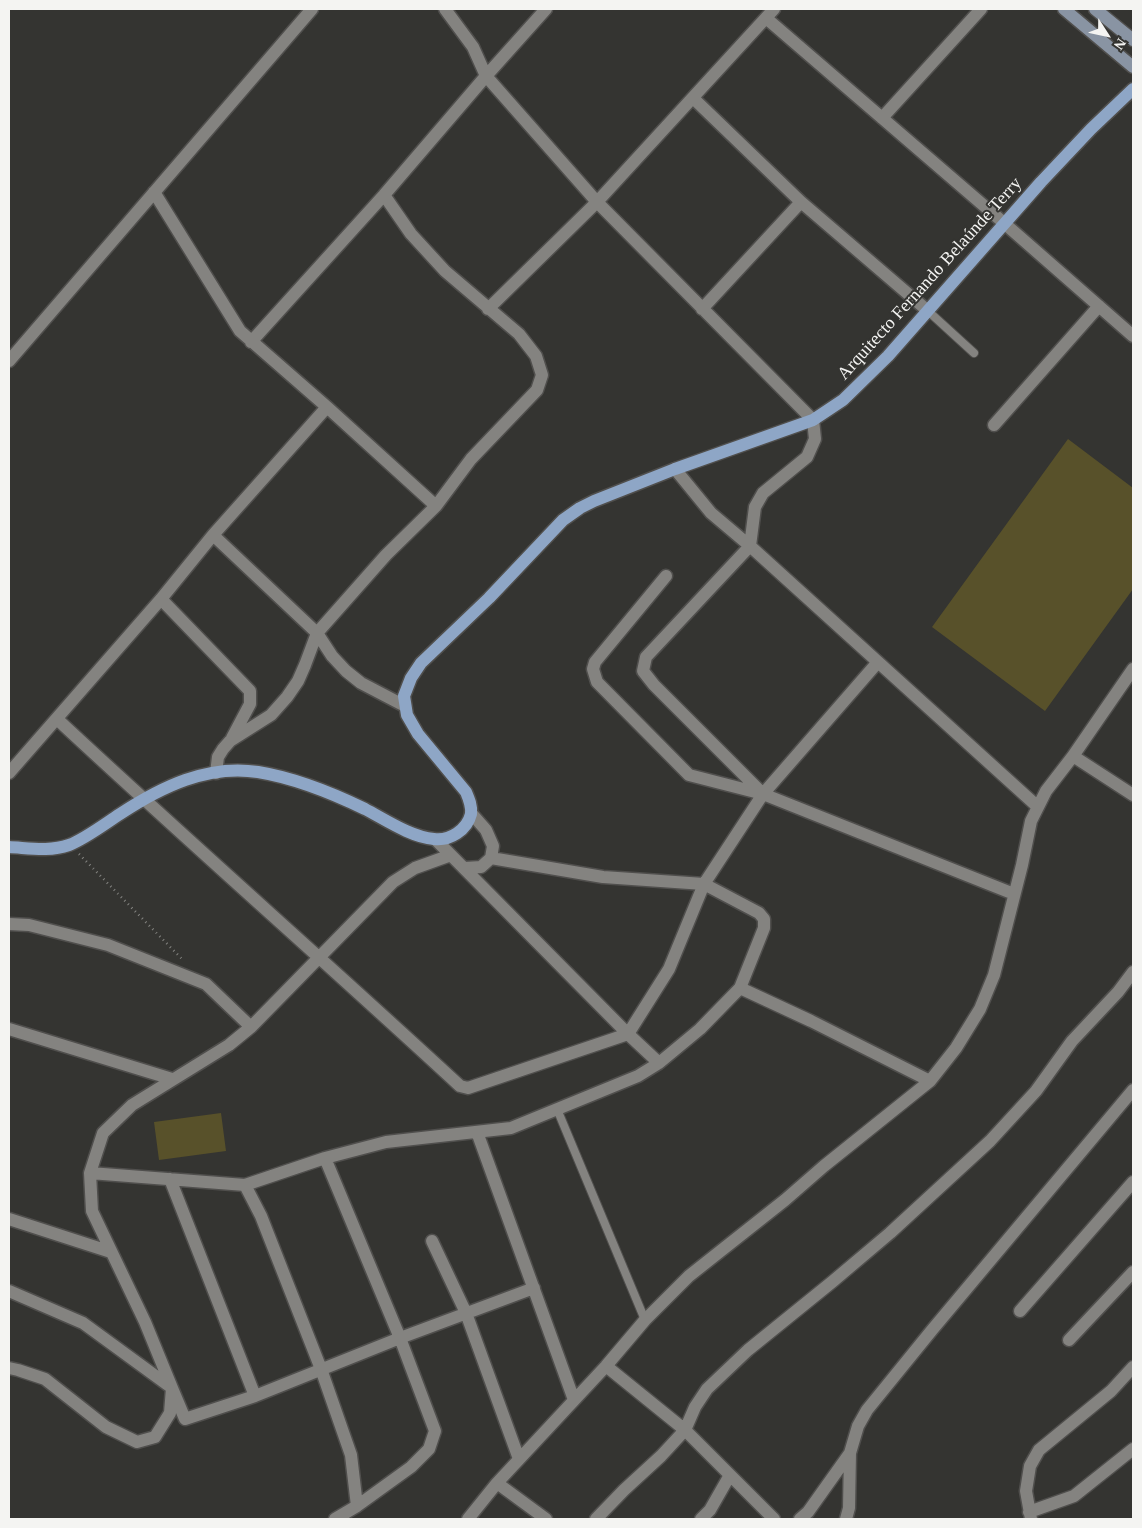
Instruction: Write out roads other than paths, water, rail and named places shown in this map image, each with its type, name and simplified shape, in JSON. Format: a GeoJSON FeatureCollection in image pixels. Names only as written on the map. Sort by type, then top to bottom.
{"type":"FeatureCollection","features":[{"type":"Feature","properties":{"kind":"main road","name":"Arquitecto Fernando Belaúnde Terry"},"geometry":{"type":"LineString","coordinates":[[405,706],[404,696],[411,678],[421,663],[489,598],[563,520],[580,508],[594,500],[675,469],[813,420],[844,400],[928,311],[1004,223],[1091,129],[1133,89]]}},
{"type":"Feature","properties":{"kind":"main road"},"geometry":{"type":"LineString","coordinates":[[9,847],[50,850],[70,844],[143,799],[172,785],[202,775],[230,771],[282,776],[351,803],[422,837],[436,840],[451,837],[465,828],[471,813],[470,803],[466,792],[411,724],[405,706]]}},
{"type":"Feature","properties":{"kind":"street"},"geometry":{"type":"LineString","coordinates":[[9,361],[312,9]]}},
{"type":"Feature","properties":{"kind":"street"},"geometry":{"type":"LineString","coordinates":[[445,9],[473,47],[486,76],[597,202],[813,420],[815,439],[807,457],[763,494],[755,507],[750,546],[646,657],[643,672],[763,794]]}},
{"type":"Feature","properties":{"kind":"street"},"geometry":{"type":"LineString","coordinates":[[251,342],[384,195],[546,9]]}},
{"type":"Feature","properties":{"kind":"street"},"geometry":{"type":"LineString","coordinates":[[882,118],[980,9]]}},
{"type":"Feature","properties":{"kind":"street"},"geometry":{"type":"LineString","coordinates":[[1064,9],[1133,67]]}},
{"type":"Feature","properties":{"kind":"street"},"geometry":{"type":"LineString","coordinates":[[1095,9],[1133,40]]}},
{"type":"Feature","properties":{"kind":"street"},"geometry":{"type":"LineString","coordinates":[[488,309],[597,202],[769,13],[882,118],[1099,306],[1131,331]]}},
{"type":"Feature","properties":{"kind":"street"},"geometry":{"type":"LineString","coordinates":[[693,98],[801,202],[928,311]]}},
{"type":"Feature","properties":{"kind":"street"},"geometry":{"type":"LineString","coordinates":[[154,192],[240,331],[436,506]]}},
{"type":"Feature","properties":{"kind":"street"},"geometry":{"type":"LineString","coordinates":[[230,741],[271,715],[298,681],[317,633],[386,555],[436,506],[471,459],[537,390],[542,375],[536,356],[519,334],[445,271],[411,234],[384,195]]}},
{"type":"Feature","properties":{"kind":"street"},"geometry":{"type":"LineString","coordinates":[[702,308],[801,202]]}},
{"type":"Feature","properties":{"kind":"street"},"geometry":{"type":"LineString","coordinates":[[994,426],[1099,306]]}},
{"type":"Feature","properties":{"kind":"street"},"geometry":{"type":"LineString","coordinates":[[9,773],[162,600],[213,535],[327,408]]}},
{"type":"Feature","properties":{"kind":"street"},"geometry":{"type":"LineString","coordinates":[[675,469],[711,512],[1038,807]]}},
{"type":"Feature","properties":{"kind":"street"},"geometry":{"type":"LineString","coordinates":[[213,535],[317,633],[332,656],[346,671],[361,683],[405,706]]}},
{"type":"Feature","properties":{"kind":"street"},"geometry":{"type":"LineString","coordinates":[[666,576],[596,662],[593,669],[597,682],[689,776],[763,794],[1014,894]]}},
{"type":"Feature","properties":{"kind":"street"},"geometry":{"type":"LineString","coordinates":[[162,600],[250,691],[250,704],[230,741],[218,757],[216,773]]}},
{"type":"Feature","properties":{"kind":"street"},"geometry":{"type":"LineString","coordinates":[[57,719],[460,1086],[468,1088],[628,1034],[669,969],[704,884],[763,794],[878,662]]}},
{"type":"Feature","properties":{"kind":"street"},"geometry":{"type":"LineString","coordinates":[[468,1519],[497,1483],[606,1366],[645,1320],[689,1276],[930,1081],[956,1048],[980,1009],[994,975],[1031,821],[1046,791],[1073,756],[1133,669]]}},
{"type":"Feature","properties":{"kind":"street"},"geometry":{"type":"LineString","coordinates":[[1073,756],[1133,795]]}},
{"type":"Feature","properties":{"kind":"street"},"geometry":{"type":"LineString","coordinates":[[465,868],[481,866],[491,858],[493,846],[486,830],[471,813]]}},
{"type":"Feature","properties":{"kind":"street"},"geometry":{"type":"LineString","coordinates":[[436,840],[659,1063]]}},
{"type":"Feature","properties":{"kind":"street"},"geometry":{"type":"LineString","coordinates":[[450,855],[415,868],[393,882],[251,1027],[229,1044],[132,1104],[103,1133],[90,1172],[92,1211],[145,1322],[185,1420],[254,1396],[400,1338],[534,1288]]}},
{"type":"Feature","properties":{"kind":"street"},"geometry":{"type":"LineString","coordinates":[[90,1172],[246,1185],[326,1158],[386,1142],[511,1128],[638,1076],[659,1063],[700,1030],[740,988],[764,928],[764,919],[759,913],[704,884],[603,877],[491,858]]}},
{"type":"Feature","properties":{"kind":"street"},"geometry":{"type":"LineString","coordinates":[[9,924],[29,926],[108,945],[206,984],[251,1027]]}},
{"type":"Feature","properties":{"kind":"street"},"geometry":{"type":"LineString","coordinates":[[596,1519],[685,1430],[695,1407],[707,1389],[748,1350],[890,1233],[990,1141],[1036,1091],[1072,1042],[1118,992],[1133,972]]}},
{"type":"Feature","properties":{"kind":"street"},"geometry":{"type":"LineString","coordinates":[[740,988],[811,1021],[930,1081]]}},
{"type":"Feature","properties":{"kind":"street"},"geometry":{"type":"LineString","coordinates":[[9,1029],[172,1079]]}},
{"type":"Feature","properties":{"kind":"street"},"geometry":{"type":"LineString","coordinates":[[846,1519],[849,1508],[850,1453],[858,1426],[867,1410],[1133,1090]]}},
{"type":"Feature","properties":{"kind":"street"},"geometry":{"type":"LineString","coordinates":[[476,1132],[574,1400]]}},
{"type":"Feature","properties":{"kind":"street"},"geometry":{"type":"LineString","coordinates":[[326,1158],[400,1338],[435,1432],[429,1449],[411,1467],[357,1506],[335,1519]]}},
{"type":"Feature","properties":{"kind":"street"},"geometry":{"type":"LineString","coordinates":[[170,1179],[254,1396]]}},
{"type":"Feature","properties":{"kind":"street"},"geometry":{"type":"LineString","coordinates":[[1020,1310],[1133,1182]]}},
{"type":"Feature","properties":{"kind":"street"},"geometry":{"type":"LineString","coordinates":[[246,1185],[261,1216],[321,1369],[350,1455],[357,1506]]}},
{"type":"Feature","properties":{"kind":"street"},"geometry":{"type":"LineString","coordinates":[[9,1219],[111,1252]]}},
{"type":"Feature","properties":{"kind":"street"},"geometry":{"type":"LineString","coordinates":[[432,1241],[466,1313],[519,1460]]}},
{"type":"Feature","properties":{"kind":"street"},"geometry":{"type":"LineString","coordinates":[[1069,1340],[1133,1272]]}},
{"type":"Feature","properties":{"kind":"street"},"geometry":{"type":"LineString","coordinates":[[9,1291],[83,1323],[172,1388]]}},
{"type":"Feature","properties":{"kind":"street"},"geometry":{"type":"LineString","coordinates":[[606,1366],[685,1430],[774,1519]]}},
{"type":"Feature","properties":{"kind":"street"},"geometry":{"type":"LineString","coordinates":[[1133,1367],[1111,1391],[1039,1450],[1030,1466],[1026,1491],[1030,1515],[1074,1496],[1133,1449]]}},
{"type":"Feature","properties":{"kind":"street"},"geometry":{"type":"LineString","coordinates":[[9,1368],[45,1379],[106,1427],[137,1442],[154,1437],[170,1413],[172,1388]]}},
{"type":"Feature","properties":{"kind":"street"},"geometry":{"type":"LineString","coordinates":[[800,1519],[808,1512],[850,1453]]}},
{"type":"Feature","properties":{"kind":"street"},"geometry":{"type":"LineString","coordinates":[[701,1519],[710,1510],[730,1475]]}},
{"type":"Feature","properties":{"kind":"street"},"geometry":{"type":"LineString","coordinates":[[497,1483],[546,1519]]}},
{"type":"Feature","properties":{"kind":"lane"},"geometry":{"type":"LineString","coordinates":[[928,311],[974,353]]}},
{"type":"Feature","properties":{"kind":"lane"},"geometry":{"type":"LineString","coordinates":[[557,1109],[645,1320]]}}]}
